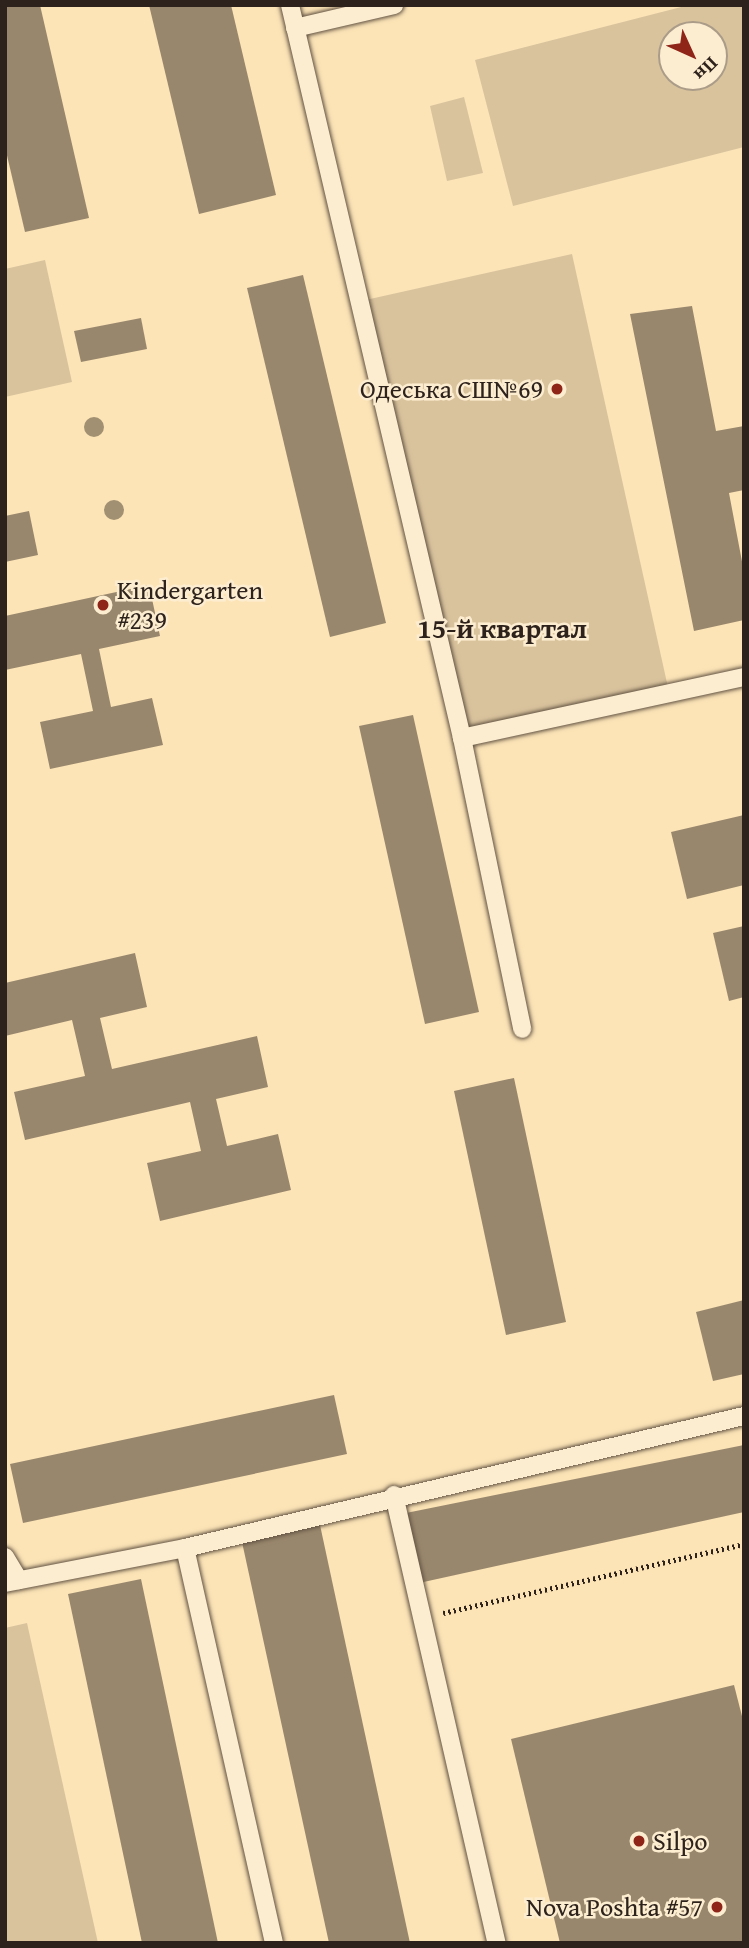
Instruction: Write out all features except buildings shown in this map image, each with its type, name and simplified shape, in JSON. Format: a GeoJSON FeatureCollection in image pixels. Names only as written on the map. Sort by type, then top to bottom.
{"type":"FeatureCollection","features":[{"type":"Feature","properties":{"kind":"lane"},"geometry":{"type":"LineString","coordinates":[[290,5],[462,738],[522,1029]]}},
{"type":"Feature","properties":{"kind":"lane"},"geometry":{"type":"LineString","coordinates":[[295,27],[394,5]]}},
{"type":"Feature","properties":{"kind":"lane"},"geometry":{"type":"LineString","coordinates":[[462,738],[744,677]]}},
{"type":"Feature","properties":{"kind":"lane"},"geometry":{"type":"LineString","coordinates":[[5,1557],[12,1581],[185,1548],[394,1495],[744,1416]]}},
{"type":"Feature","properties":{"kind":"lane"},"geometry":{"type":"LineString","coordinates":[[394,1495],[497,1943]]}},
{"type":"Feature","properties":{"kind":"lane"},"geometry":{"type":"LineString","coordinates":[[185,1548],[274,1943]]}},
{"type":"Feature","properties":{"kind":"path"},"geometry":{"type":"LineString","coordinates":[[422,1618],[744,1544]]}},
{"type":"Feature","properties":{"kind":"shaded area"},"geometry":{"type":"Polygon","coordinates":[[[689,5],[744,5],[744,147],[513,206],[475,60],[689,5]]]}},
{"type":"Feature","properties":{"kind":"shaded area"},"geometry":{"type":"Polygon","coordinates":[[[464,97],[483,173],[447,181],[430,106],[464,97]]]}},
{"type":"Feature","properties":{"kind":"shaded area"},"geometry":{"type":"Polygon","coordinates":[[[572,254],[669,692],[457,739],[361,301],[572,254]]]}},
{"type":"Feature","properties":{"kind":"shaded area"},"geometry":{"type":"Polygon","coordinates":[[[45,260],[72,382],[5,397],[5,269],[45,260]]]}},
{"type":"Feature","properties":{"kind":"shaded area"},"geometry":{"type":"Polygon","coordinates":[[[27,1623],[98,1943],[5,1943],[5,1628],[27,1623]]]}},
{"type":"Feature","properties":{"kind":"place","name":"Одеська СШ№69"},"geometry":{"type":"Point","coordinates":[557,389]}},
{"type":"Feature","properties":{"kind":"place","name":"Kindergarten #239"},"geometry":{"type":"Point","coordinates":[103,605]}},
{"type":"Feature","properties":{"kind":"place","name":"Silpo"},"geometry":{"type":"Point","coordinates":[639,1841]}},
{"type":"Feature","properties":{"kind":"place","name":"Nova Poshta #57"},"geometry":{"type":"Point","coordinates":[717,1907]}},
{"type":"Feature","properties":{"kind":"district","name":"15-й квартал"},"geometry":{"type":"Point","coordinates":[502,628]}}]}
